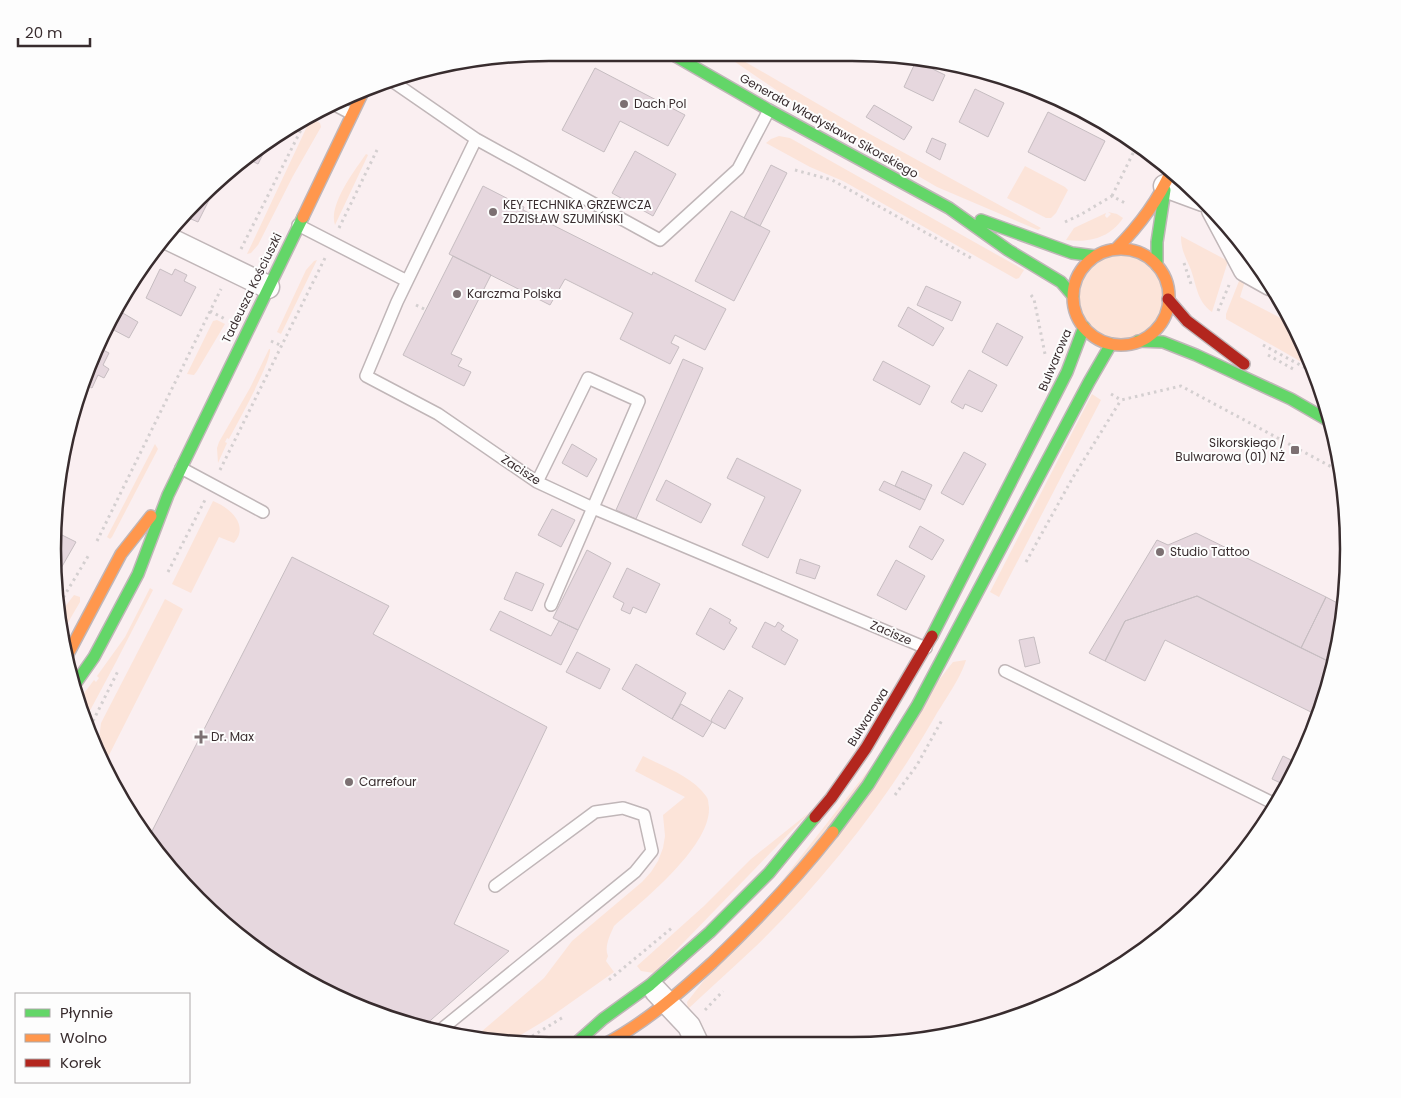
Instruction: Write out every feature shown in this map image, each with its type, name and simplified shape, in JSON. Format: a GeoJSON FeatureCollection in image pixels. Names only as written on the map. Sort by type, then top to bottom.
{"type":"FeatureCollection","features":[{"type":"Feature","properties":{"kind":"main road","name":"Generała Władysława Sikorskiego"},"geometry":{"type":"LineString","coordinates":[[684,61],[769,110],[949,208],[1008,250],[1061,282],[1073,296]]}},
{"type":"Feature","properties":{"kind":"main road","name":"Tadeusza Kościuszki"},"geometry":{"type":"LineString","coordinates":[[79,678],[94,657],[138,574],[168,495],[359,99]]}},
{"type":"Feature","properties":{"kind":"main road"},"geometry":{"type":"LineString","coordinates":[[1116,249],[1130,236],[1168,179]]}},
{"type":"Feature","properties":{"kind":"main road"},"geometry":{"type":"LineString","coordinates":[[1157,265],[1157,242],[1168,179]]}},
{"type":"Feature","properties":{"kind":"main road","name":"Generała Władysława Sikorskiego"},"geometry":{"type":"LineString","coordinates":[[949,208],[1072,253],[1095,256]]}},
{"type":"Feature","properties":{"kind":"main road"},"geometry":{"type":"LineString","coordinates":[[1138,341],[1160,325],[1166,312],[1168,299],[1164,276],[1157,265],[1138,252],[1116,249],[1095,256],[1086,263],[1079,273],[1074,284],[1073,296],[1078,318],[1084,328],[1096,338],[1111,344],[1125,344],[1138,341],[1163,342],[1196,355],[1291,399],[1321,416]]}},
{"type":"Feature","properties":{"kind":"main road"},"geometry":{"type":"LineString","coordinates":[[1168,299],[1187,321],[1291,399]]}},
{"type":"Feature","properties":{"kind":"main road","name":"Bulwarowa"},"geometry":{"type":"LineString","coordinates":[[583,1037],[650,985],[710,932],[745,898],[791,848],[831,798],[866,748],[926,648],[1067,372],[1084,328]]}},
{"type":"Feature","properties":{"kind":"main road"},"geometry":{"type":"LineString","coordinates":[[621,1037],[666,1003],[704,970],[758,918],[809,863],[851,809],[889,752],[948,649],[1111,344]]}},
{"type":"Feature","properties":{"kind":"main road","name":"Tadeusza Kościuszki"},"geometry":{"type":"LineString","coordinates":[[72,647],[121,554],[168,495]]}},
{"type":"Feature","properties":{"kind":"street"},"geometry":{"type":"LineString","coordinates":[[1228,238],[1245,270],[1257,277]]}},
{"type":"Feature","properties":{"kind":"street"},"geometry":{"type":"LineString","coordinates":[[172,240],[268,287]]}},
{"type":"Feature","properties":{"kind":"street"},"geometry":{"type":"LineString","coordinates":[[650,985],[689,1026],[694,1037]]}},
{"type":"Feature","properties":{"kind":"lane"},"geometry":{"type":"LineString","coordinates":[[398,85],[476,139],[660,240],[738,169],[769,110]]}},
{"type":"Feature","properties":{"kind":"lane"},"geometry":{"type":"LineString","coordinates":[[341,108],[352,114]]}},
{"type":"Feature","properties":{"kind":"lane","name":"Zacisze"},"geometry":{"type":"LineString","coordinates":[[476,139],[407,281],[366,376],[438,414],[537,482],[593,508],[926,648]]}},
{"type":"Feature","properties":{"kind":"lane"},"geometry":{"type":"LineString","coordinates":[[298,226],[407,281]]}},
{"type":"Feature","properties":{"kind":"lane"},"geometry":{"type":"LineString","coordinates":[[537,482],[588,378],[639,401],[551,605]]}},
{"type":"Feature","properties":{"kind":"lane"},"geometry":{"type":"LineString","coordinates":[[182,468],[263,512]]}},
{"type":"Feature","properties":{"kind":"lane"},"geometry":{"type":"LineString","coordinates":[[1005,671],[1269,801]]}},
{"type":"Feature","properties":{"kind":"lane"},"geometry":{"type":"LineString","coordinates":[[446,1025],[635,872],[652,851],[644,815],[623,808],[595,812],[495,886]]}},
{"type":"Feature","properties":{"kind":"path"},"geometry":{"type":"LineString","coordinates":[[96,542],[301,129]]}},
{"type":"Feature","properties":{"kind":"path"},"geometry":{"type":"LineString","coordinates":[[164,580],[213,485],[377,150]]}},
{"type":"Feature","properties":{"kind":"path"},"geometry":{"type":"LineString","coordinates":[[1112,196],[1134,151]]}},
{"type":"Feature","properties":{"kind":"path"},"geometry":{"type":"LineString","coordinates":[[795,170],[832,180],[980,263]]}},
{"type":"Feature","properties":{"kind":"path"},"geometry":{"type":"LineString","coordinates":[[1215,319],[1239,259]]}},
{"type":"Feature","properties":{"kind":"path"},"geometry":{"type":"LineString","coordinates":[[1183,261],[1192,288]]}},
{"type":"Feature","properties":{"kind":"path"},"geometry":{"type":"LineString","coordinates":[[1256,342],[1305,368]]}},
{"type":"Feature","properties":{"kind":"path"},"geometry":{"type":"LineString","coordinates":[[1121,400],[1181,386],[1333,467]]}},
{"type":"Feature","properties":{"kind":"path"},"geometry":{"type":"LineString","coordinates":[[64,597],[91,551]]}},
{"type":"Feature","properties":{"kind":"path"},"geometry":{"type":"LineString","coordinates":[[93,722],[121,666]]}},
{"type":"Feature","properties":{"kind":"path"},"geometry":{"type":"LineString","coordinates":[[604,984],[676,924]]}},
{"type":"Feature","properties":{"kind":"shaded area"},"geometry":{"type":"Polygon","coordinates":[[[734,61],[744,61],[868,133],[1041,228],[1038,230],[937,187],[807,111],[734,61]]]}},
{"type":"Feature","properties":{"kind":"shaded area"},"geometry":{"type":"Polygon","coordinates":[[[316,121],[320,123],[321,127],[293,176],[258,245],[251,253],[247,254],[307,126],[316,121]]]}},
{"type":"Feature","properties":{"kind":"shaded area"},"geometry":{"type":"Polygon","coordinates":[[[779,136],[790,138],[1024,270],[1019,278],[1016,279],[843,181],[810,167],[766,143],[779,136]]]}},
{"type":"Feature","properties":{"kind":"shaded area"},"geometry":{"type":"Polygon","coordinates":[[[366,154],[368,155],[335,225],[335,208],[339,198],[366,154]]]}},
{"type":"Feature","properties":{"kind":"shaded area"},"geometry":{"type":"Polygon","coordinates":[[[1025,166],[1068,190],[1056,213],[1051,218],[1046,218],[1007,198],[1025,166]]]}},
{"type":"Feature","properties":{"kind":"shaded area"},"geometry":{"type":"Polygon","coordinates":[[[1108,212],[1123,218],[1118,225],[1105,235],[1091,240],[1066,240],[1074,228],[1106,213],[1105,216],[1107,218],[1111,214],[1108,212]]]}},
{"type":"Feature","properties":{"kind":"shaded area"},"geometry":{"type":"Polygon","coordinates":[[[1181,236],[1228,261],[1212,312],[1203,303],[1198,293],[1183,250],[1181,236]]]}},
{"type":"Feature","properties":{"kind":"shaded area"},"geometry":{"type":"Polygon","coordinates":[[[1121,250],[1139,254],[1154,264],[1164,279],[1168,297],[1164,315],[1154,330],[1139,340],[1121,344],[1103,340],[1088,330],[1078,315],[1074,297],[1078,279],[1088,264],[1103,254],[1121,250]]]}},
{"type":"Feature","properties":{"kind":"shaded area"},"geometry":{"type":"Polygon","coordinates":[[[317,260],[281,334],[277,332],[306,270],[317,260]]]}},
{"type":"Feature","properties":{"kind":"shaded area"},"geometry":{"type":"Polygon","coordinates":[[[1241,276],[1246,278],[1240,297],[1281,318],[1303,363],[1226,319],[1226,314],[1241,276]]]}},
{"type":"Feature","properties":{"kind":"shaded area"},"geometry":{"type":"Polygon","coordinates":[[[217,320],[225,324],[194,375],[187,374],[213,321],[217,320]]]}},
{"type":"Feature","properties":{"kind":"shaded area"},"geometry":{"type":"Polygon","coordinates":[[[269,349],[266,366],[229,439],[227,438],[225,442],[227,443],[218,463],[217,448],[219,442],[250,388],[269,349]]]}},
{"type":"Feature","properties":{"kind":"shaded area"},"geometry":{"type":"Polygon","coordinates":[[[1092,394],[1101,400],[999,597],[990,592],[1092,394]]]}},
{"type":"Feature","properties":{"kind":"shaded area"},"geometry":{"type":"Polygon","coordinates":[[[155,444],[158,449],[110,539],[107,537],[155,444]]]}},
{"type":"Feature","properties":{"kind":"shaded area"},"geometry":{"type":"Polygon","coordinates":[[[213,501],[231,512],[239,523],[240,530],[234,543],[219,537],[191,593],[172,584],[213,501]]]}},
{"type":"Feature","properties":{"kind":"shaded area"},"geometry":{"type":"Polygon","coordinates":[[[150,588],[153,590],[89,712],[84,694],[94,680],[96,682],[99,678],[97,676],[125,637],[150,588]]]}},
{"type":"Feature","properties":{"kind":"shaded area"},"geometry":{"type":"Polygon","coordinates":[[[74,595],[80,597],[80,602],[67,624],[64,607],[74,595]]]}},
{"type":"Feature","properties":{"kind":"shaded area"},"geometry":{"type":"Polygon","coordinates":[[[165,599],[183,609],[108,757],[99,738],[101,723],[165,599]]]}},
{"type":"Feature","properties":{"kind":"shaded area"},"geometry":{"type":"Polygon","coordinates":[[[966,660],[956,683],[895,781],[852,840],[805,895],[755,947],[688,1009],[687,1002],[953,662],[966,660]]]}},
{"type":"Feature","properties":{"kind":"shaded area"},"geometry":{"type":"Polygon","coordinates":[[[643,756],[685,777],[700,789],[708,800],[709,807],[707,823],[699,839],[672,873],[614,926],[607,945],[608,956],[606,961],[614,972],[549,1018],[519,1036],[481,1032],[544,978],[572,941],[642,882],[658,861],[665,836],[663,815],[685,797],[635,771],[643,756]]]}},
{"type":"Feature","properties":{"kind":"shaded area"},"geometry":{"type":"Polygon","coordinates":[[[811,811],[654,973],[641,971],[637,966],[704,906],[751,859],[811,811]]]}},
{"type":"Feature","properties":{"kind":"building"},"geometry":{"type":"Polygon","coordinates":[[[914,65],[930,68],[945,75],[933,101],[904,87],[914,65]]]}},
{"type":"Feature","properties":{"kind":"building"},"geometry":{"type":"Polygon","coordinates":[[[595,68],[685,115],[668,146],[620,121],[604,152],[562,130],[595,68]]]}},
{"type":"Feature","properties":{"kind":"building"},"geometry":{"type":"Polygon","coordinates":[[[975,89],[1004,103],[988,137],[959,122],[975,89]]]}},
{"type":"Feature","properties":{"kind":"building"},"geometry":{"type":"Polygon","coordinates":[[[874,105],[912,127],[904,140],[866,117],[874,105]]]}},
{"type":"Feature","properties":{"kind":"building"},"geometry":{"type":"Polygon","coordinates":[[[1048,112],[1105,141],[1085,181],[1028,152],[1048,112]]]}},
{"type":"Feature","properties":{"kind":"building"},"geometry":{"type":"Polygon","coordinates":[[[932,138],[946,144],[940,160],[926,152],[932,138]]]}},
{"type":"Feature","properties":{"kind":"building"},"geometry":{"type":"Polygon","coordinates":[[[635,151],[676,174],[653,216],[612,193],[635,151]]]}},
{"type":"Feature","properties":{"kind":"building"},"geometry":{"type":"Polygon","coordinates":[[[263,154],[258,164],[253,161],[263,154]]]}},
{"type":"Feature","properties":{"kind":"building"},"geometry":{"type":"Polygon","coordinates":[[[771,165],[787,173],[760,226],[744,218],[771,165]]]}},
{"type":"Feature","properties":{"kind":"building"},"geometry":{"type":"Polygon","coordinates":[[[483,186],[524,207],[523,210],[652,275],[653,272],[726,309],[705,350],[675,335],[671,343],[679,347],[670,364],[620,339],[633,313],[565,279],[550,305],[449,254],[483,186]]]}},
{"type":"Feature","properties":{"kind":"building"},"geometry":{"type":"Polygon","coordinates":[[[210,198],[198,222],[190,219],[210,198]]]}},
{"type":"Feature","properties":{"kind":"building"},"geometry":{"type":"Polygon","coordinates":[[[731,211],[770,231],[734,301],[695,281],[731,211]]]}},
{"type":"Feature","properties":{"kind":"building"},"geometry":{"type":"Polygon","coordinates":[[[453,256],[491,275],[451,354],[462,359],[458,366],[471,372],[464,386],[403,355],[453,256]]]}},
{"type":"Feature","properties":{"kind":"building"},"geometry":{"type":"Polygon","coordinates":[[[160,269],[172,275],[175,269],[187,275],[184,281],[196,287],[181,316],[146,298],[160,269]]]}},
{"type":"Feature","properties":{"kind":"building"},"geometry":{"type":"Polygon","coordinates":[[[926,286],[961,302],[952,321],[917,305],[926,286]]]}},
{"type":"Feature","properties":{"kind":"building"},"geometry":{"type":"Polygon","coordinates":[[[908,307],[944,328],[933,346],[898,326],[908,307]]]}},
{"type":"Feature","properties":{"kind":"building"},"geometry":{"type":"Polygon","coordinates":[[[123,313],[138,322],[129,338],[114,330],[123,313]]]}},
{"type":"Feature","properties":{"kind":"building"},"geometry":{"type":"Polygon","coordinates":[[[997,323],[1023,337],[1007,366],[982,352],[997,323]]]}},
{"type":"Feature","properties":{"kind":"building"},"geometry":{"type":"Polygon","coordinates":[[[104,350],[109,353],[103,365],[109,369],[104,378],[98,375],[92,388],[89,386],[104,350]]]}},
{"type":"Feature","properties":{"kind":"building"},"geometry":{"type":"Polygon","coordinates":[[[683,359],[703,368],[636,519],[616,510],[683,359]]]}},
{"type":"Feature","properties":{"kind":"building"},"geometry":{"type":"Polygon","coordinates":[[[883,361],[930,386],[920,405],[873,380],[883,361]]]}},
{"type":"Feature","properties":{"kind":"building"},"geometry":{"type":"Polygon","coordinates":[[[969,370],[997,385],[982,412],[965,404],[963,409],[951,402],[969,370]]]}},
{"type":"Feature","properties":{"kind":"building"},"geometry":{"type":"Polygon","coordinates":[[[572,444],[597,459],[587,477],[562,463],[572,444]]]}},
{"type":"Feature","properties":{"kind":"building"},"geometry":{"type":"Polygon","coordinates":[[[964,452],[986,464],[963,505],[941,493],[964,452]]]}},
{"type":"Feature","properties":{"kind":"building"},"geometry":{"type":"Polygon","coordinates":[[[737,458],[801,490],[768,558],[742,545],[765,497],[727,478],[737,458]]]}},
{"type":"Feature","properties":{"kind":"building"},"geometry":{"type":"Polygon","coordinates":[[[902,471],[932,485],[925,500],[895,486],[902,471]]]}},
{"type":"Feature","properties":{"kind":"building"},"geometry":{"type":"Polygon","coordinates":[[[666,480],[711,504],[701,523],[656,500],[666,480]]]}},
{"type":"Feature","properties":{"kind":"building"},"geometry":{"type":"Polygon","coordinates":[[[884,481],[925,500],[920,510],[879,490],[884,481]]]}},
{"type":"Feature","properties":{"kind":"building"},"geometry":{"type":"Polygon","coordinates":[[[552,509],[575,520],[561,547],[538,535],[552,509]]]}},
{"type":"Feature","properties":{"kind":"building"},"geometry":{"type":"Polygon","coordinates":[[[920,526],[944,540],[932,560],[909,547],[920,526]]]}},
{"type":"Feature","properties":{"kind":"building"},"geometry":{"type":"Polygon","coordinates":[[[1196,533],[1326,597],[1301,648],[1197,596],[1125,621],[1105,661],[1089,653],[1157,540],[1168,545],[1196,533]]]}},
{"type":"Feature","properties":{"kind":"building"},"geometry":{"type":"Polygon","coordinates":[[[61,535],[76,542],[62,567],[61,535]]]}},
{"type":"Feature","properties":{"kind":"building"},"geometry":{"type":"Polygon","coordinates":[[[587,550],[611,563],[578,630],[553,618],[587,550]]]}},
{"type":"Feature","properties":{"kind":"building","name":"Carrefour"},"geometry":{"type":"Polygon","coordinates":[[[292,557],[389,606],[373,634],[547,727],[454,924],[509,951],[429,1021],[362,1000],[278,955],[227,916],[204,894],[182,871],[152,832],[292,557]]]}},
{"type":"Feature","properties":{"kind":"building"},"geometry":{"type":"Polygon","coordinates":[[[800,559],[820,566],[815,579],[796,573],[800,559]]]}},
{"type":"Feature","properties":{"kind":"building"},"geometry":{"type":"Polygon","coordinates":[[[896,560],[925,576],[906,610],[877,595],[896,560]]]}},
{"type":"Feature","properties":{"kind":"building"},"geometry":{"type":"Polygon","coordinates":[[[627,568],[660,584],[646,613],[633,607],[630,614],[621,610],[624,603],[613,597],[627,568]]]}},
{"type":"Feature","properties":{"kind":"building"},"geometry":{"type":"Polygon","coordinates":[[[516,572],[544,584],[532,611],[504,599],[516,572]]]}},
{"type":"Feature","properties":{"kind":"building"},"geometry":{"type":"Polygon","coordinates":[[[1197,596],[1326,660],[1312,712],[1165,640],[1145,681],[1105,661],[1125,621],[1197,596]]]}},
{"type":"Feature","properties":{"kind":"building"},"geometry":{"type":"Polygon","coordinates":[[[1326,597],[1337,603],[1326,660],[1301,648],[1326,597]]]}},
{"type":"Feature","properties":{"kind":"building"},"geometry":{"type":"Polygon","coordinates":[[[710,608],[731,620],[729,623],[737,628],[724,650],[696,634],[710,608]]]}},
{"type":"Feature","properties":{"kind":"building"},"geometry":{"type":"Polygon","coordinates":[[[500,611],[551,636],[559,621],[578,630],[561,665],[490,630],[500,611]]]}},
{"type":"Feature","properties":{"kind":"building"},"geometry":{"type":"Polygon","coordinates":[[[765,622],[775,627],[778,622],[784,626],[781,630],[798,640],[785,665],[752,647],[765,622]]]}},
{"type":"Feature","properties":{"kind":"building"},"geometry":{"type":"Polygon","coordinates":[[[1034,637],[1040,663],[1025,667],[1019,640],[1034,637]]]}},
{"type":"Feature","properties":{"kind":"building"},"geometry":{"type":"Polygon","coordinates":[[[577,652],[610,669],[600,689],[566,672],[577,652]]]}},
{"type":"Feature","properties":{"kind":"building"},"geometry":{"type":"Polygon","coordinates":[[[636,664],[686,693],[672,719],[622,689],[636,664]]]}},
{"type":"Feature","properties":{"kind":"building"},"geometry":{"type":"Polygon","coordinates":[[[729,690],[743,698],[725,729],[711,720],[729,690]]]}},
{"type":"Feature","properties":{"kind":"building"},"geometry":{"type":"Polygon","coordinates":[[[681,704],[712,722],[703,737],[672,719],[681,704]]]}},
{"type":"Feature","properties":{"kind":"building"},"geometry":{"type":"Polygon","coordinates":[[[1283,756],[1291,760],[1280,783],[1272,779],[1283,756]]]}},
{"type":"Feature","properties":{"kind":"traffic: fast"},"geometry":{"type":"LineString","coordinates":[[684,61],[769,110],[949,208],[1008,250],[1061,282],[1073,296]]}},
{"type":"Feature","properties":{"kind":"traffic: fast"},"geometry":{"type":"LineString","coordinates":[[1157,265],[1157,242],[1165,190]]}},
{"type":"Feature","properties":{"kind":"traffic: fast"},"geometry":{"type":"LineString","coordinates":[[79,678],[94,657],[138,574],[168,495],[303,217]]}},
{"type":"Feature","properties":{"kind":"traffic: fast"},"geometry":{"type":"LineString","coordinates":[[981,220],[1072,253],[1095,256]]}},
{"type":"Feature","properties":{"kind":"traffic: fast"},"geometry":{"type":"LineString","coordinates":[[932,636],[1067,372],[1084,327]]}},
{"type":"Feature","properties":{"kind":"traffic: fast"},"geometry":{"type":"LineString","coordinates":[[1138,341],[1163,342],[1196,355],[1291,399],[1321,416]]}},
{"type":"Feature","properties":{"kind":"traffic: fast"},"geometry":{"type":"LineString","coordinates":[[833,832],[868,785],[917,706],[1111,344]]}},
{"type":"Feature","properties":{"kind":"traffic: fast"},"geometry":{"type":"LineString","coordinates":[[583,1037],[603,1019],[650,985],[710,932],[769,873],[815,817]]}},
{"type":"Feature","properties":{"kind":"traffic: slow"},"geometry":{"type":"LineString","coordinates":[[303,217],[360,99]]}},
{"type":"Feature","properties":{"kind":"traffic: slow"},"geometry":{"type":"LineString","coordinates":[[1116,249],[1147,213],[1168,177]]}},
{"type":"Feature","properties":{"kind":"traffic: slow"},"geometry":{"type":"LineString","coordinates":[[1121,249],[1139,253],[1155,263],[1165,279],[1169,297],[1165,315],[1155,331],[1139,341],[1121,345],[1103,341],[1087,331],[1077,315],[1073,297],[1077,279],[1087,263],[1103,253],[1121,249]]}},
{"type":"Feature","properties":{"kind":"traffic: slow"},"geometry":{"type":"LineString","coordinates":[[72,647],[121,554],[151,516]]}},
{"type":"Feature","properties":{"kind":"traffic: slow"},"geometry":{"type":"LineString","coordinates":[[618,1037],[647,1018],[712,963],[775,900],[833,832]]}},
{"type":"Feature","properties":{"kind":"traffic: jam"},"geometry":{"type":"LineString","coordinates":[[1168,299],[1187,321],[1244,364]]}},
{"type":"Feature","properties":{"kind":"traffic: jam"},"geometry":{"type":"LineString","coordinates":[[815,817],[831,798],[866,748],[932,636]]}},
{"type":"Feature","properties":{"kind":"place","name":"Dach Pol"},"geometry":{"type":"Point","coordinates":[624,104]}},
{"type":"Feature","properties":{"kind":"place","name":"KEY TECHNIKA GRZEWCZA ZDZISŁAW SZUMIŃSKI"},"geometry":{"type":"Point","coordinates":[493,212]}},
{"type":"Feature","properties":{"kind":"place","name":"Karczma Polska"},"geometry":{"type":"Point","coordinates":[457,294]}},
{"type":"Feature","properties":{"kind":"place","name":"Sikorskiego / Bulwarowa (01) NŻ"},"geometry":{"type":"Point","coordinates":[1295,450]}},
{"type":"Feature","properties":{"kind":"place","name":"Studio Tattoo"},"geometry":{"type":"Point","coordinates":[1160,552]}},
{"type":"Feature","properties":{"kind":"place","name":"Dr. Max"},"geometry":{"type":"Point","coordinates":[201,737]}},
{"type":"Feature","properties":{"kind":"place","name":"Carrefour"},"geometry":{"type":"Point","coordinates":[349,782]}}]}
